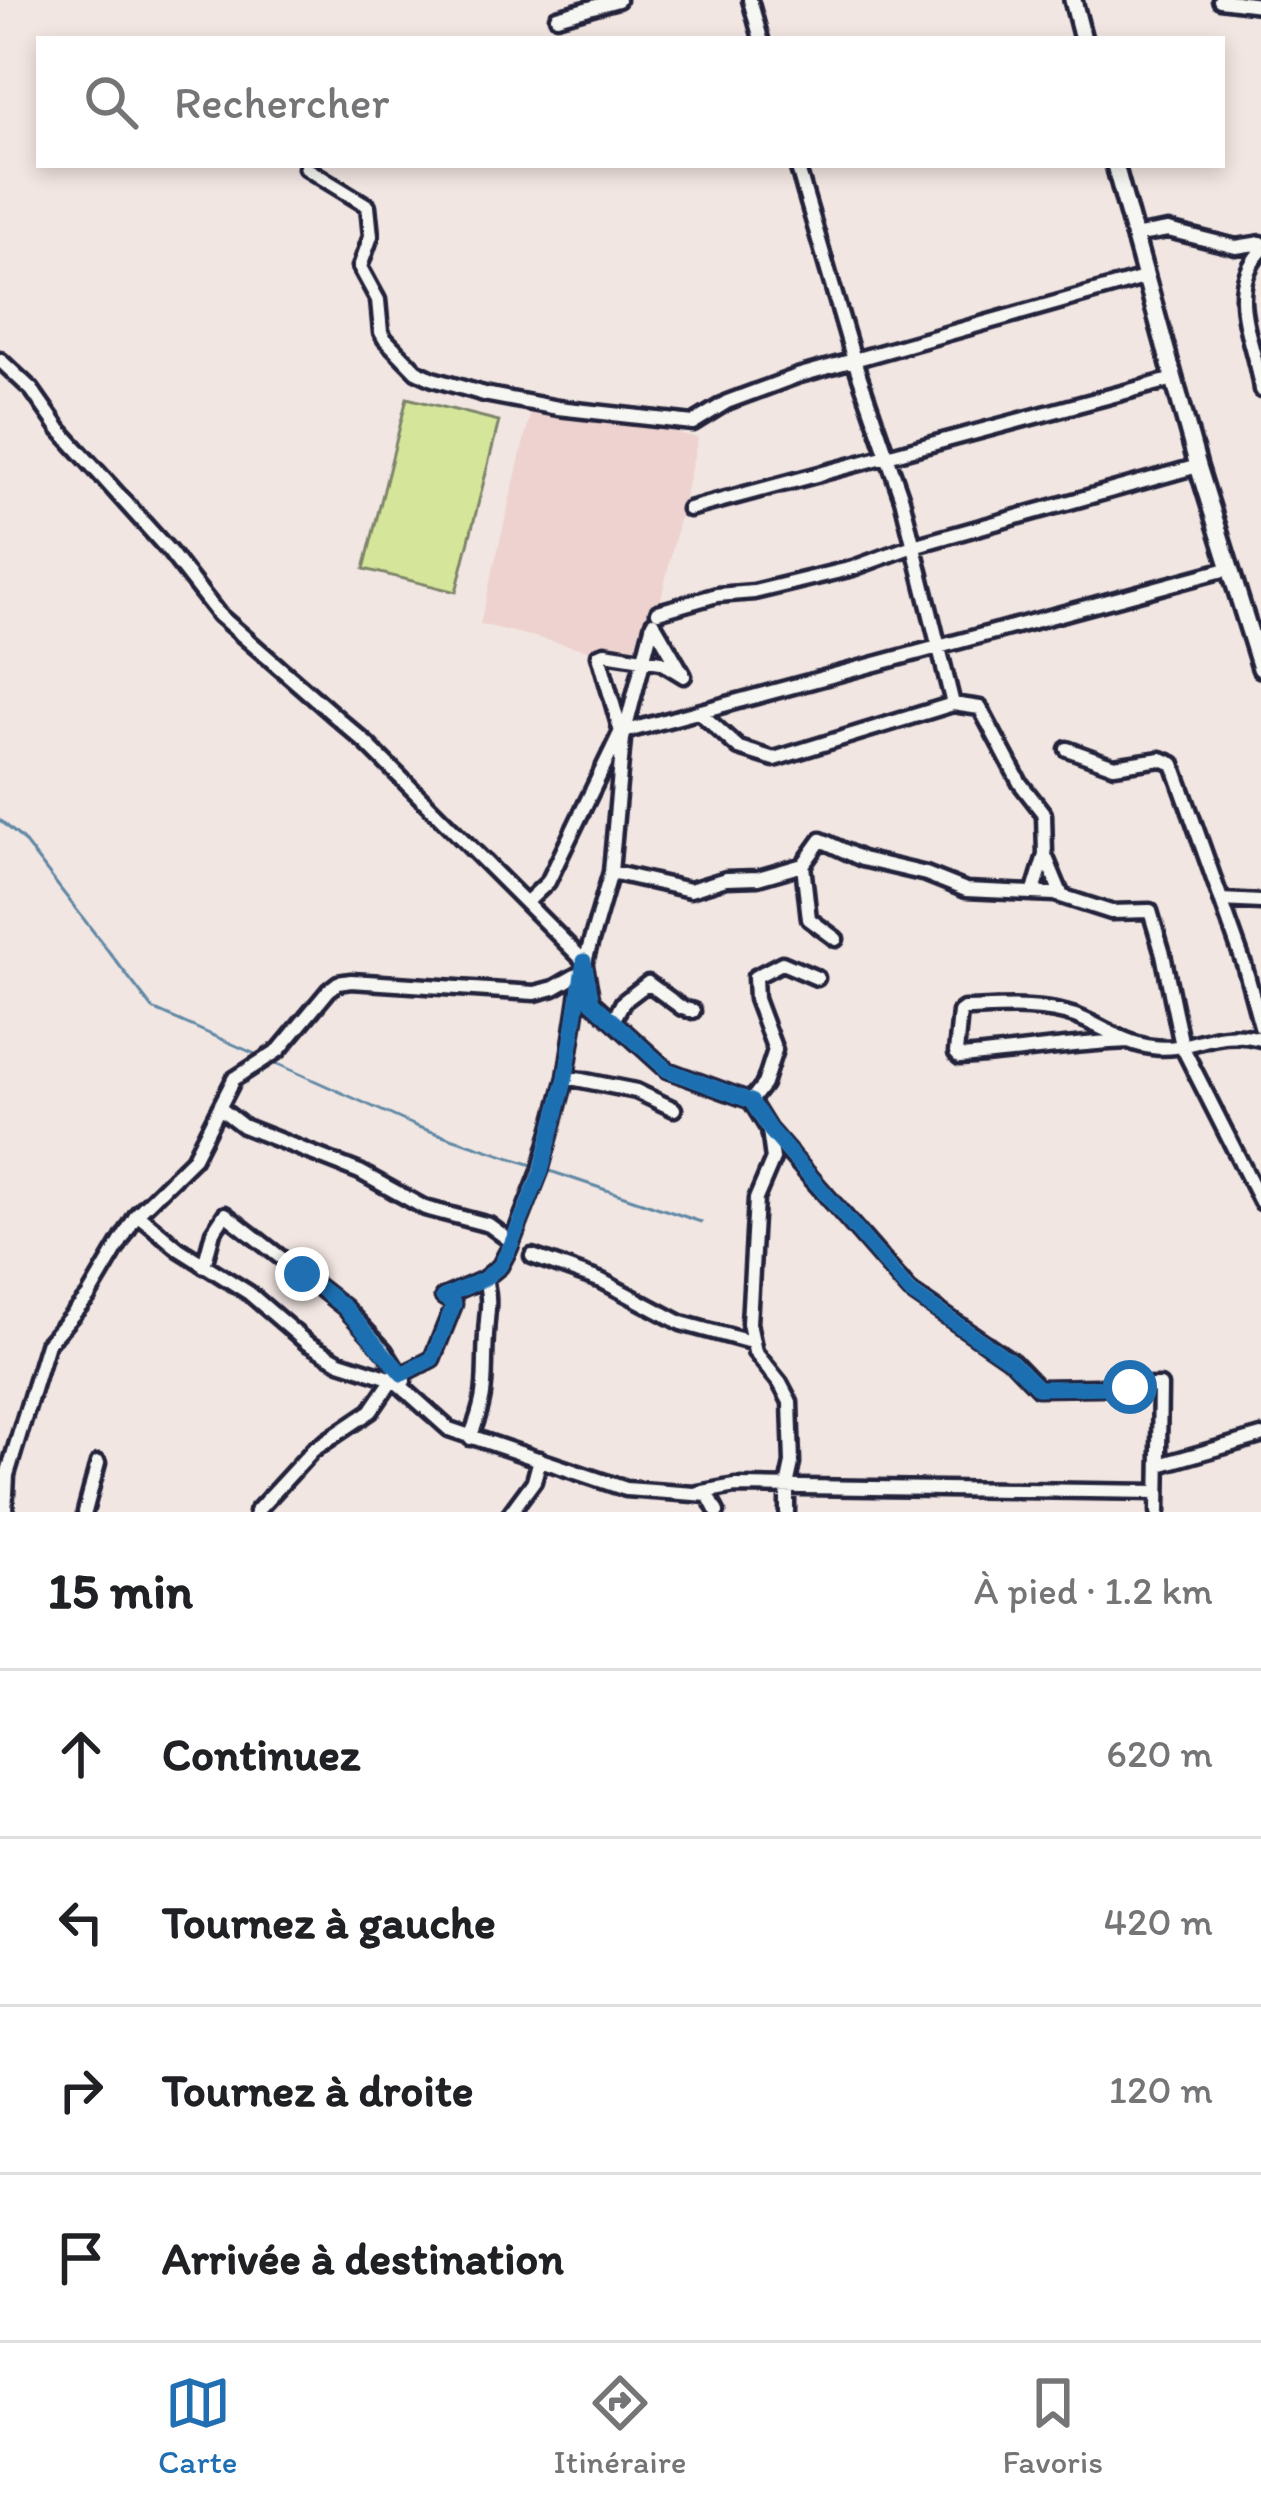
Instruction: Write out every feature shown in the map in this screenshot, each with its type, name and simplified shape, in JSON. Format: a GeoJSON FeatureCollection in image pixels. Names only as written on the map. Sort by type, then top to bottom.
{"type":"FeatureCollection","features":[{"type":"Feature","properties":{"kind":"main road"},"geometry":{"type":"LineString","coordinates":[[1072,0],[1081,36]]}},
{"type":"Feature","properties":{"kind":"main road"},"geometry":{"type":"LineString","coordinates":[[1116,168],[1198,466],[1260,664]]}},
{"type":"Feature","properties":{"kind":"street"},"geometry":{"type":"LineString","coordinates":[[557,16],[618,0]]}},
{"type":"Feature","properties":{"kind":"street"},"geometry":{"type":"LineString","coordinates":[[750,0],[760,36]]}},
{"type":"Feature","properties":{"kind":"street"},"geometry":{"type":"LineString","coordinates":[[1220,0],[1260,5]]}},
{"type":"Feature","properties":{"kind":"street"},"geometry":{"type":"LineString","coordinates":[[306,168],[368,206],[371,236],[360,267],[378,300],[380,332],[416,371],[458,388],[558,408],[693,423],[728,402],[854,360],[1144,278]]}},
{"type":"Feature","properties":{"kind":"street"},"geometry":{"type":"LineString","coordinates":[[798,168],[854,360],[888,455],[953,704]]}},
{"type":"Feature","properties":{"kind":"street"},"geometry":{"type":"LineString","coordinates":[[1133,236],[1168,230],[1236,247],[1261,247]]}},
{"type":"Feature","properties":{"kind":"street"},"geometry":{"type":"LineString","coordinates":[[1261,247],[1240,297],[1261,390]]}},
{"type":"Feature","properties":{"kind":"street"},"geometry":{"type":"LineString","coordinates":[[0,360],[32,390],[60,430],[225,620],[366,743],[527,902],[583,967],[592,1002],[667,1070],[751,1101],[770,1130],[910,1292],[1012,1362],[1038,1388],[1160,1386],[1158,1512]]}},
{"type":"Feature","properties":{"kind":"street"},"geometry":{"type":"LineString","coordinates":[[689,509],[1174,379]]}},
{"type":"Feature","properties":{"kind":"street"},"geometry":{"type":"LineString","coordinates":[[658,612],[853,568],[914,546],[1198,466]]}},
{"type":"Feature","properties":{"kind":"street"},"geometry":{"type":"LineString","coordinates":[[527,902],[548,882],[624,734],[1231,568]]}},
{"type":"Feature","properties":{"kind":"street"},"geometry":{"type":"LineString","coordinates":[[256,1512],[313,1450],[371,1411],[397,1377],[432,1359],[454,1304],[443,1297],[500,1266],[512,1241],[541,1172],[566,1077],[583,967],[611,872],[624,734],[645,659],[605,652],[597,659],[624,734]]}},
{"type":"Feature","properties":{"kind":"street"},"geometry":{"type":"LineString","coordinates":[[699,712],[739,748],[774,759],[953,704],[980,708],[1020,783],[1046,819],[1045,855],[1034,891]]}},
{"type":"Feature","properties":{"kind":"street"},"geometry":{"type":"LineString","coordinates":[[1067,749],[1114,766],[1161,759],[1173,764],[1261,1026]]}},
{"type":"Feature","properties":{"kind":"street"},"geometry":{"type":"LineString","coordinates":[[836,939],[809,919],[803,865],[816,843],[826,840],[862,859],[926,874],[966,890],[1034,891],[1111,912],[1150,911],[1182,1046],[1261,1202]]}},
{"type":"Feature","properties":{"kind":"street"},"geometry":{"type":"LineString","coordinates":[[1045,855],[1062,896]]}},
{"type":"Feature","properties":{"kind":"street"},"geometry":{"type":"LineString","coordinates":[[611,872],[690,890],[803,865]]}},
{"type":"Feature","properties":{"kind":"street"},"geometry":{"type":"LineString","coordinates":[[1221,900],[1261,902]]}},
{"type":"Feature","properties":{"kind":"street"},"geometry":{"type":"LineString","coordinates":[[751,1101],[764,1084],[776,1050],[756,999],[755,977],[782,963],[817,978]]}},
{"type":"Feature","properties":{"kind":"street"},"geometry":{"type":"LineString","coordinates":[[5,1512],[7,1475],[47,1344],[88,1297],[137,1214],[193,1159],[234,1079],[279,1050],[338,982],[535,993],[554,988],[583,967]]}},
{"type":"Feature","properties":{"kind":"street"},"geometry":{"type":"LineString","coordinates":[[613,1021],[622,1002],[648,983],[693,1011]]}},
{"type":"Feature","properties":{"kind":"street"},"geometry":{"type":"LineString","coordinates":[[1128,1041],[956,1054],[964,1009],[1018,1007],[1069,1014],[1128,1041],[1160,1048],[1226,1034],[1261,1040]]}},
{"type":"Feature","properties":{"kind":"street"},"geometry":{"type":"LineString","coordinates":[[566,1077],[636,1091],[674,1109]]}},
{"type":"Feature","properties":{"kind":"street"},"geometry":{"type":"LineString","coordinates":[[221,1109],[243,1126],[360,1172],[424,1208],[490,1225],[512,1241]]}},
{"type":"Feature","properties":{"kind":"street"},"geometry":{"type":"LineString","coordinates":[[770,1130],[772,1159],[756,1199],[751,1342],[790,1402],[792,1463],[787,1512]]}},
{"type":"Feature","properties":{"kind":"street"},"geometry":{"type":"LineString","coordinates":[[137,1214],[204,1266],[249,1293],[307,1343],[340,1362],[397,1377]]}},
{"type":"Feature","properties":{"kind":"street"},"geometry":{"type":"LineString","coordinates":[[204,1266],[213,1232],[226,1214],[327,1292],[376,1340],[407,1389],[449,1429],[626,1489],[708,1496],[717,1512]]}},
{"type":"Feature","properties":{"kind":"street"},"geometry":{"type":"LineString","coordinates":[[532,1256],[602,1281],[681,1323],[751,1342]]}},
{"type":"Feature","properties":{"kind":"street"},"geometry":{"type":"LineString","coordinates":[[470,1438],[484,1402],[491,1306],[485,1278]]}},
{"type":"Feature","properties":{"kind":"street"},"geometry":{"type":"LineString","coordinates":[[1159,1465],[1261,1436]]}},
{"type":"Feature","properties":{"kind":"street"},"geometry":{"type":"LineString","coordinates":[[512,1512],[534,1480],[540,1459]]}},
{"type":"Feature","properties":{"kind":"street"},"geometry":{"type":"LineString","coordinates":[[85,1512],[98,1463]]}},
{"type":"Feature","properties":{"kind":"street"},"geometry":{"type":"LineString","coordinates":[[678,1496],[730,1486],[1158,1492]]}},
{"type":"Feature","properties":{"kind":"shaded area"},"geometry":{"type":"Polygon","coordinates":[[[534,399],[698,438],[646,664],[480,624],[534,399]]]}},
{"type":"Feature","properties":{"kind":"green space"},"geometry":{"type":"Polygon","coordinates":[[[407,398],[499,421],[456,592],[364,569],[407,398]]]}},
{"type":"Feature","properties":{"kind":"waterway"},"geometry":{"type":"LineString","coordinates":[[0,820],[22,839],[153,1009],[262,1057]]}},
{"type":"Feature","properties":{"kind":"waterway"},"geometry":{"type":"LineString","coordinates":[[271,1061],[418,1127],[535,1166]]}},
{"type":"Feature","properties":{"kind":"waterway"},"geometry":{"type":"LineString","coordinates":[[544,1169],[701,1222]]}},
{"type":"Feature","properties":{"kind":"route"},"geometry":{"type":"LineString","coordinates":[[302,1274],[344,1307],[402,1374],[432,1359],[454,1304],[443,1297],[484,1279],[500,1266],[541,1172],[566,1077],[584,961],[592,1002],[667,1070],[751,1101],[869,1248],[923,1303],[1012,1362],[1038,1388],[1130,1387]]}}]}
